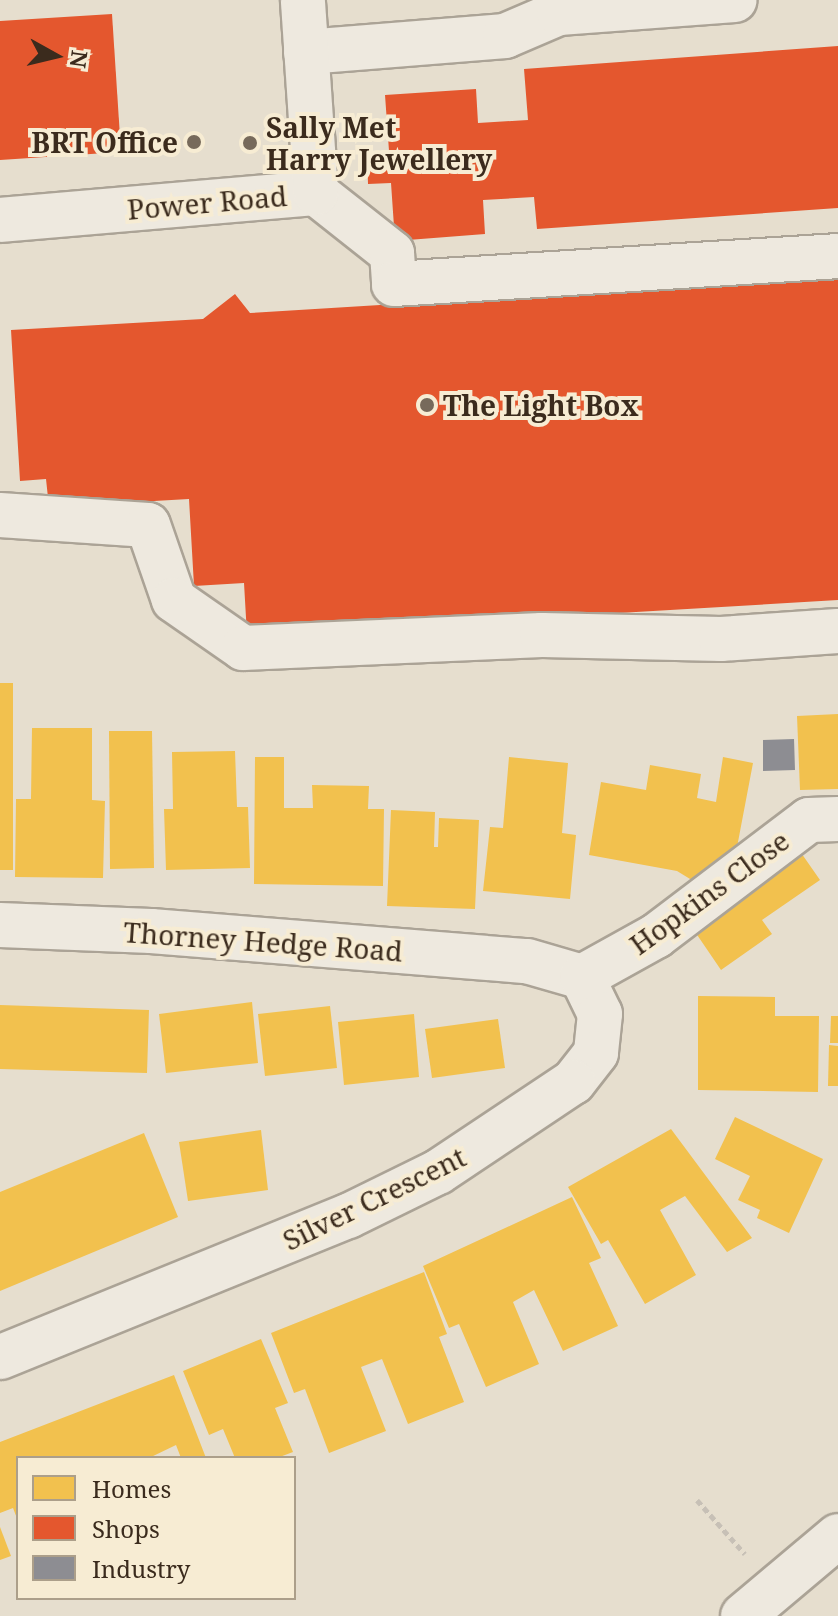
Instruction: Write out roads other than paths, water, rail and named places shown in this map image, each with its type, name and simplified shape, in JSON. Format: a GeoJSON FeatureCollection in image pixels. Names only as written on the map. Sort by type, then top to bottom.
{"type":"FeatureCollection","features":[{"type":"Feature","properties":{"kind":"street","name":"Power Road"},"geometry":{"type":"LineString","coordinates":[[0,220],[316,193],[303,0]]}},
{"type":"Feature","properties":{"kind":"street"},"geometry":{"type":"LineString","coordinates":[[306,52],[505,36],[559,13],[735,0]]}},
{"type":"Feature","properties":{"kind":"street"},"geometry":{"type":"LineString","coordinates":[[316,193],[392,253],[394,284],[838,256]]}},
{"type":"Feature","properties":{"kind":"street"},"geometry":{"type":"LineString","coordinates":[[0,515],[148,525],[174,600],[243,648],[542,635],[721,639],[838,631]]}},
{"type":"Feature","properties":{"kind":"street","name":"Hopkins Close"},"geometry":{"type":"LineString","coordinates":[[582,977],[656,936],[809,820],[838,819]]}},
{"type":"Feature","properties":{"kind":"street","name":"Thorney Hedge Road"},"geometry":{"type":"LineString","coordinates":[[0,925],[151,931],[527,961],[582,977]]}},
{"type":"Feature","properties":{"kind":"street","name":"Silver Crescent"},"geometry":{"type":"LineString","coordinates":[[0,1357],[348,1216],[499,1134],[573,1082],[596,1053],[600,1014],[582,977]]}},
{"type":"Feature","properties":{"kind":"street"},"geometry":{"type":"LineString","coordinates":[[743,1616],[838,1536]]}},
{"type":"Feature","properties":{"kind":"place","name":"BRT Office"},"geometry":{"type":"Point","coordinates":[194,142]}},
{"type":"Feature","properties":{"kind":"place","name":"Sally Met Harry Jewellery"},"geometry":{"type":"Point","coordinates":[250,143]}},
{"type":"Feature","properties":{"kind":"place","name":"The Light Box"},"geometry":{"type":"Point","coordinates":[427,405]}}]}
